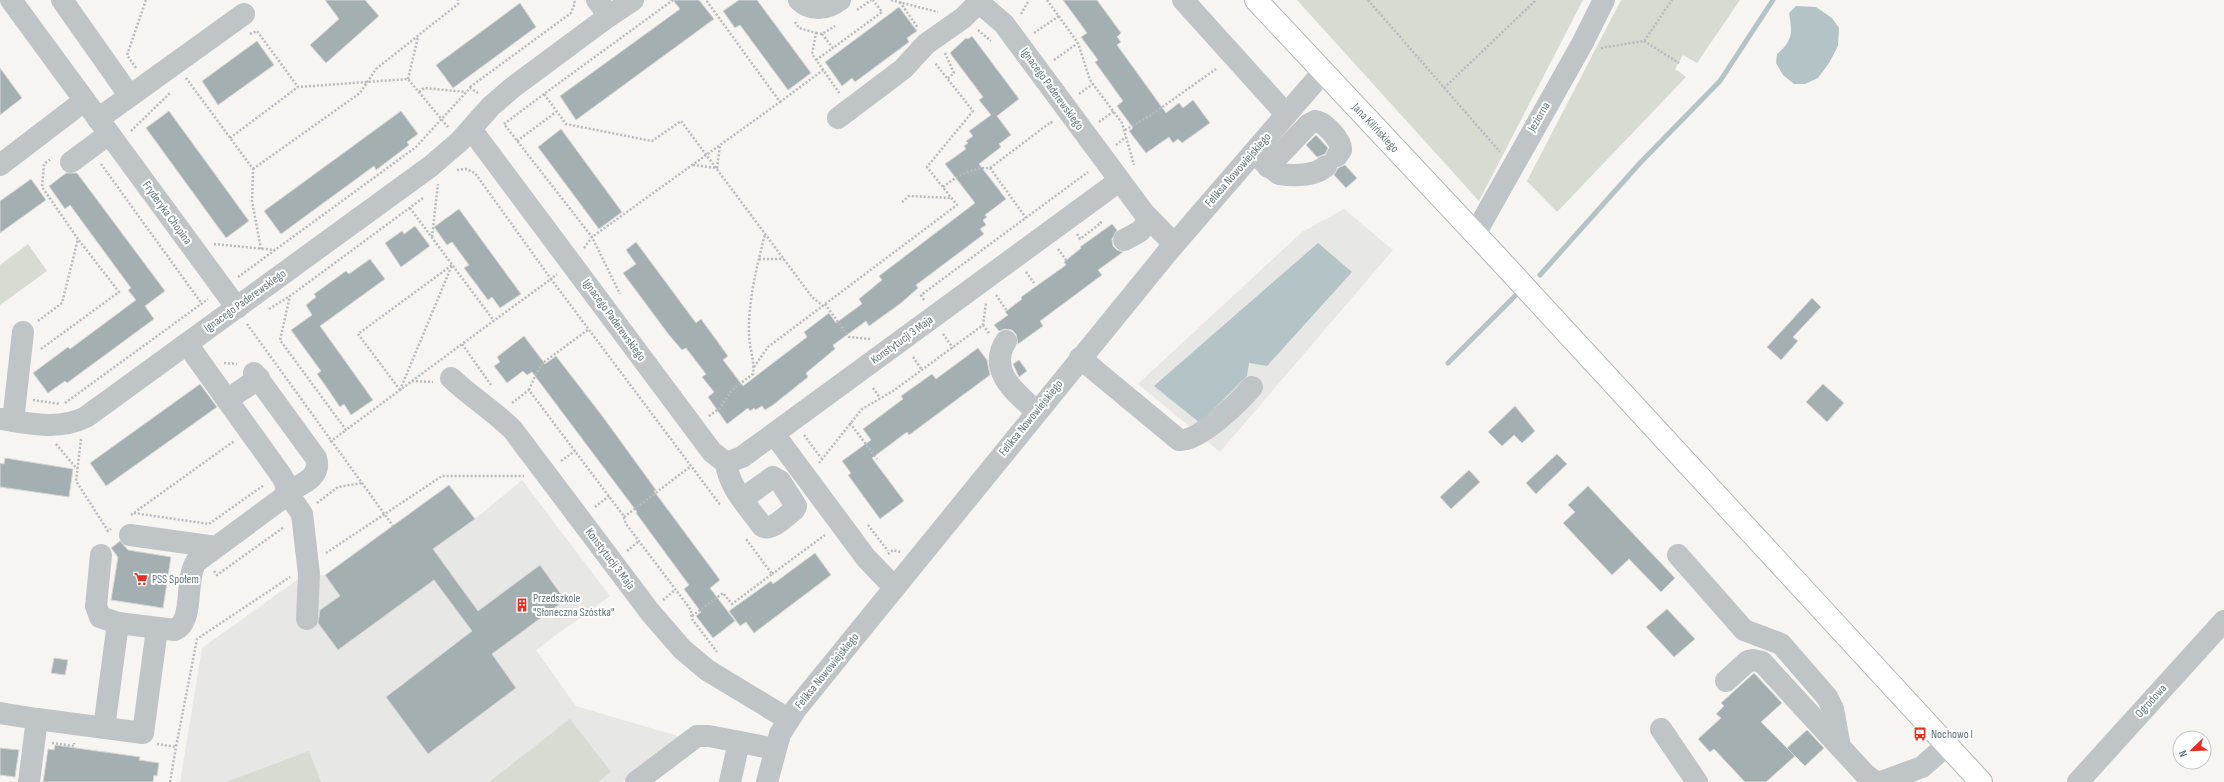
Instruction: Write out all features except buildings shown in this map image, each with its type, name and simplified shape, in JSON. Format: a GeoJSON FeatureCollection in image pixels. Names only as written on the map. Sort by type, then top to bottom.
{"type":"FeatureCollection","features":[{"type":"Feature","properties":{"kind":"main road","name":"Jana Kilińskiego"},"geometry":{"type":"LineString","coordinates":[[1256,0],[1496,256],[1981,782]]}},
{"type":"Feature","properties":{"kind":"street","name":"Fryderyka Chopina"},"geometry":{"type":"LineString","coordinates":[[11,0],[242,316]]}},
{"type":"Feature","properties":{"kind":"street"},"geometry":{"type":"LineString","coordinates":[[62,0],[129,96]]}},
{"type":"Feature","properties":{"kind":"street","name":"Ignacego Paderewskiego"},"geometry":{"type":"LineString","coordinates":[[7,420],[54,425],[78,420],[216,323],[242,316],[440,160],[471,129],[491,106],[603,8],[633,0]]}},
{"type":"Feature","properties":{"kind":"street"},"geometry":{"type":"LineString","coordinates":[[795,8],[807,6],[820,8],[840,0]]}},
{"type":"Feature","properties":{"kind":"street"},"geometry":{"type":"LineString","coordinates":[[1183,0],[1286,114]]}},
{"type":"Feature","properties":{"kind":"street","name":"Jeziorna"},"geometry":{"type":"LineString","coordinates":[[1475,234],[1514,161],[1582,44],[1604,0]]}},
{"type":"Feature","properties":{"kind":"street","name":"Ignacego Paderewskiego"},"geometry":{"type":"LineString","coordinates":[[838,118],[903,69],[926,44],[963,18],[978,1],[998,17],[1014,36],[1118,180]]}},
{"type":"Feature","properties":{"kind":"street"},"geometry":{"type":"LineString","coordinates":[[63,159],[90,148],[103,127],[129,96],[244,24]]}},
{"type":"Feature","properties":{"kind":"street","name":"Feliksa Nowowiejskiego"},"geometry":{"type":"LineString","coordinates":[[767,782],[780,734],[788,719],[1036,411],[1174,244],[1261,160],[1286,114],[1323,72]]}},
{"type":"Feature","properties":{"kind":"street"},"geometry":{"type":"LineString","coordinates":[[1,162],[84,101]]}},
{"type":"Feature","properties":{"kind":"street"},"geometry":{"type":"LineString","coordinates":[[1315,121],[1323,125],[1342,147],[1331,161],[1317,172],[1284,175],[1276,173],[1261,160],[1315,121]]}},
{"type":"Feature","properties":{"kind":"street","name":"Ignacego Paderewskiego"},"geometry":{"type":"LineString","coordinates":[[471,129],[712,452],[726,463]]}},
{"type":"Feature","properties":{"kind":"street"},"geometry":{"type":"LineString","coordinates":[[1118,180],[1150,221],[1174,244]]}},
{"type":"Feature","properties":{"kind":"street","name":"Konstytucji 3 Maja"},"geometry":{"type":"LineString","coordinates":[[774,434],[1118,180]]}},
{"type":"Feature","properties":{"kind":"street"},"geometry":{"type":"LineString","coordinates":[[1124,240],[1139,232],[1150,221]]}},
{"type":"Feature","properties":{"kind":"street"},"geometry":{"type":"LineString","coordinates":[[7,420],[16,398],[23,332]]}},
{"type":"Feature","properties":{"kind":"street"},"geometry":{"type":"LineString","coordinates":[[1006,341],[1000,354],[999,362],[1004,377],[1018,395],[1036,411]]}},
{"type":"Feature","properties":{"kind":"street"},"geometry":{"type":"LineString","coordinates":[[187,344],[284,484],[302,514],[309,565],[307,619]]}},
{"type":"Feature","properties":{"kind":"street"},"geometry":{"type":"LineString","coordinates":[[1080,358],[1179,440],[1193,437],[1216,421],[1252,387]]}},
{"type":"Feature","properties":{"kind":"street"},"geometry":{"type":"LineString","coordinates":[[227,400],[256,375],[313,453],[318,463],[314,474],[304,483],[284,484]]}},
{"type":"Feature","properties":{"kind":"street","name":"Konstytucji 3 Maja"},"geometry":{"type":"LineString","coordinates":[[451,378],[465,391],[502,419],[513,430],[649,612],[682,649],[707,670],[788,719]]}},
{"type":"Feature","properties":{"kind":"street"},"geometry":{"type":"LineString","coordinates":[[733,504],[726,463],[742,457],[774,434],[866,558],[894,587]]}},
{"type":"Feature","properties":{"kind":"street"},"geometry":{"type":"LineString","coordinates":[[101,555],[96,610],[103,620],[172,631],[183,625],[185,621],[192,570],[196,562],[280,500],[284,484]]}},
{"type":"Feature","properties":{"kind":"street"},"geometry":{"type":"LineString","coordinates":[[124,526],[216,547]]}},
{"type":"Feature","properties":{"kind":"street"},"geometry":{"type":"LineString","coordinates":[[1678,556],[1744,630],[1781,644],[1827,698],[1833,709],[1840,746]]}},
{"type":"Feature","properties":{"kind":"street","name":"Ogrodowa"},"geometry":{"type":"LineString","coordinates":[[2078,782],[2224,621]]}},
{"type":"Feature","properties":{"kind":"street"},"geometry":{"type":"LineString","coordinates":[[104,728],[118,623]]}},
{"type":"Feature","properties":{"kind":"street"},"geometry":{"type":"LineString","coordinates":[[29,782],[24,719],[143,734],[157,629]]}},
{"type":"Feature","properties":{"kind":"street"},"geometry":{"type":"LineString","coordinates":[[1726,681],[1748,661],[1753,660],[1762,662],[1875,782]]}},
{"type":"Feature","properties":{"kind":"street"},"geometry":{"type":"LineString","coordinates":[[1661,729],[1697,782]]}},
{"type":"Feature","properties":{"kind":"street"},"geometry":{"type":"LineString","coordinates":[[636,782],[697,736],[775,749]]}},
{"type":"Feature","properties":{"kind":"street"},"geometry":{"type":"LineString","coordinates":[[730,782],[739,742]]}},
{"type":"Feature","properties":{"kind":"street"},"geometry":{"type":"LineString","coordinates":[[1881,782],[1922,767],[1947,745]]}},
{"type":"Feature","properties":{"kind":"path"},"geometry":{"type":"LineString","coordinates":[[140,74],[127,55],[146,0]]}},
{"type":"Feature","properties":{"kind":"path"},"geometry":{"type":"LineString","coordinates":[[253,169],[360,93],[376,69],[458,4],[458,0]]}},
{"type":"Feature","properties":{"kind":"path"},"geometry":{"type":"LineString","coordinates":[[16,398],[64,404],[416,148],[470,88],[571,13],[575,3],[573,0]]}},
{"type":"Feature","properties":{"kind":"path"},"geometry":{"type":"LineString","coordinates":[[504,124],[673,0]]}},
{"type":"Feature","properties":{"kind":"path"},"geometry":{"type":"LineString","coordinates":[[706,0],[780,102]]}},
{"type":"Feature","properties":{"kind":"path"},"geometry":{"type":"LineString","coordinates":[[816,60],[882,12],[873,0]]}},
{"type":"Feature","properties":{"kind":"path"},"geometry":{"type":"LineString","coordinates":[[891,0],[963,18]]}},
{"type":"Feature","properties":{"kind":"path"},"geometry":{"type":"LineString","coordinates":[[1047,0],[1078,43],[1093,84],[1114,111],[1125,130],[1126,137],[1118,180],[1088,172],[1083,166]]}},
{"type":"Feature","properties":{"kind":"path"},"geometry":{"type":"LineString","coordinates":[[1368,0],[1502,155],[1514,161]]}},
{"type":"Feature","properties":{"kind":"path"},"geometry":{"type":"LineString","coordinates":[[1444,88],[1536,0]]}},
{"type":"Feature","properties":{"kind":"path"},"geometry":{"type":"LineString","coordinates":[[1644,42],[1672,0]]}},
{"type":"Feature","properties":{"kind":"path"},"geometry":{"type":"LineString","coordinates":[[795,8],[799,28],[816,33],[812,54],[843,97]]}},
{"type":"Feature","properties":{"kind":"path"},"geometry":{"type":"LineString","coordinates":[[1034,33],[1059,16]]}},
{"type":"Feature","properties":{"kind":"path"},"geometry":{"type":"LineString","coordinates":[[244,24],[252,35],[257,31],[298,87]]}},
{"type":"Feature","properties":{"kind":"path"},"geometry":{"type":"LineString","coordinates":[[822,34],[833,48]]}},
{"type":"Feature","properties":{"kind":"path"},"geometry":{"type":"LineString","coordinates":[[408,79],[418,36]]}},
{"type":"Feature","properties":{"kind":"path"},"geometry":{"type":"LineString","coordinates":[[1582,44],[1596,49],[1644,42],[1679,63]]}},
{"type":"Feature","properties":{"kind":"path"},"geometry":{"type":"LineString","coordinates":[[1054,60],[1078,43]]}},
{"type":"Feature","properties":{"kind":"path"},"geometry":{"type":"LineString","coordinates":[[947,79],[954,73],[945,52],[951,48]]}},
{"type":"Feature","properties":{"kind":"path"},"geometry":{"type":"LineString","coordinates":[[754,367],[768,347],[957,205],[927,167],[973,111],[934,61]]}},
{"type":"Feature","properties":{"kind":"path"},"geometry":{"type":"LineString","coordinates":[[1125,130],[1151,115],[1216,69]]}},
{"type":"Feature","properties":{"kind":"path"},"geometry":{"type":"LineString","coordinates":[[587,241],[823,70]]}},
{"type":"Feature","properties":{"kind":"path"},"geometry":{"type":"LineString","coordinates":[[180,83],[192,73]]}},
{"type":"Feature","properties":{"kind":"path"},"geometry":{"type":"LineString","coordinates":[[186,78],[253,169],[252,201],[261,249]]}},
{"type":"Feature","properties":{"kind":"path"},"geometry":{"type":"LineString","coordinates":[[230,138],[298,87],[408,79]]}},
{"type":"Feature","properties":{"kind":"path"},"geometry":{"type":"LineString","coordinates":[[408,79],[450,129]]}},
{"type":"Feature","properties":{"kind":"path"},"geometry":{"type":"LineString","coordinates":[[1079,95],[1093,84]]}},
{"type":"Feature","properties":{"kind":"path"},"geometry":{"type":"LineString","coordinates":[[131,131],[175,88]]}},
{"type":"Feature","properties":{"kind":"path"},"geometry":{"type":"LineString","coordinates":[[419,92],[424,88],[466,92]]}},
{"type":"Feature","properties":{"kind":"path"},"geometry":{"type":"LineString","coordinates":[[470,88],[491,106],[592,237],[600,256]]}},
{"type":"Feature","properties":{"kind":"path"},"geometry":{"type":"LineString","coordinates":[[544,94],[566,124],[652,141],[681,120],[812,297],[824,305],[849,337],[874,339]]}},
{"type":"Feature","properties":{"kind":"path"},"geometry":{"type":"LineString","coordinates":[[1099,122],[1114,111]]}},
{"type":"Feature","properties":{"kind":"path"},"geometry":{"type":"LineString","coordinates":[[517,141],[556,112]]}},
{"type":"Feature","properties":{"kind":"path"},"geometry":{"type":"LineString","coordinates":[[943,187],[958,176],[982,168],[990,168],[1051,122],[1056,128]]}},
{"type":"Feature","properties":{"kind":"path"},"geometry":{"type":"LineString","coordinates":[[1116,145],[1126,137]]}},
{"type":"Feature","properties":{"kind":"path"},"geometry":{"type":"LineString","coordinates":[[716,168],[720,145]]}},
{"type":"Feature","properties":{"kind":"path"},"geometry":{"type":"LineString","coordinates":[[90,148],[216,323]]}},
{"type":"Feature","properties":{"kind":"path"},"geometry":{"type":"LineString","coordinates":[[20,365],[119,292],[78,239],[42,187],[44,164],[63,159]]}},
{"type":"Feature","properties":{"kind":"path"},"geometry":{"type":"LineString","coordinates":[[692,165],[716,168]]}},
{"type":"Feature","properties":{"kind":"path"},"geometry":{"type":"LineString","coordinates":[[990,168],[1026,218]]}},
{"type":"Feature","properties":{"kind":"path"},"geometry":{"type":"LineString","coordinates":[[456,171],[466,169],[475,173],[551,279],[691,466],[733,504]]}},
{"type":"Feature","properties":{"kind":"path"},"geometry":{"type":"LineString","coordinates":[[921,295],[1088,172]]}},
{"type":"Feature","properties":{"kind":"path"},"geometry":{"type":"LineString","coordinates":[[432,192],[438,183],[444,179]]}},
{"type":"Feature","properties":{"kind":"path"},"geometry":{"type":"LineString","coordinates":[[432,238],[438,183]]}},
{"type":"Feature","properties":{"kind":"path"},"geometry":{"type":"LineString","coordinates":[[346,430],[280,340],[290,296],[426,196]]}},
{"type":"Feature","properties":{"kind":"path"},"geometry":{"type":"LineString","coordinates":[[902,202],[909,196],[951,198]]}},
{"type":"Feature","properties":{"kind":"path"},"geometry":{"type":"LineString","coordinates":[[410,208],[494,321]]}},
{"type":"Feature","properties":{"kind":"path"},"geometry":{"type":"LineString","coordinates":[[1082,237],[1098,225]]}},
{"type":"Feature","properties":{"kind":"path"},"geometry":{"type":"LineString","coordinates":[[712,422],[708,417],[720,408],[732,390],[753,374],[754,367],[749,334],[749,321],[759,258],[765,234]]}},
{"type":"Feature","properties":{"kind":"path"},"geometry":{"type":"LineString","coordinates":[[23,332],[62,302],[78,239]]}},
{"type":"Feature","properties":{"kind":"path"},"geometry":{"type":"LineString","coordinates":[[214,244],[274,250]]}},
{"type":"Feature","properties":{"kind":"path"},"geometry":{"type":"LineString","coordinates":[[1054,244],[1066,260]]}},
{"type":"Feature","properties":{"kind":"path"},"geometry":{"type":"LineString","coordinates":[[759,258],[784,260]]}},
{"type":"Feature","properties":{"kind":"path"},"geometry":{"type":"LineString","coordinates":[[400,390],[358,334],[452,265]]}},
{"type":"Feature","properties":{"kind":"path"},"geometry":{"type":"LineString","coordinates":[[400,390],[452,265]]}},
{"type":"Feature","properties":{"kind":"path"},"geometry":{"type":"LineString","coordinates":[[1022,267],[1034,283]]}},
{"type":"Feature","properties":{"kind":"path"},"geometry":{"type":"LineString","coordinates":[[313,453],[551,279]]}},
{"type":"Feature","properties":{"kind":"path"},"geometry":{"type":"LineString","coordinates":[[992,289],[1007,311]]}},
{"type":"Feature","properties":{"kind":"path"},"geometry":{"type":"LineString","coordinates":[[242,316],[393,526]]}},
{"type":"Feature","properties":{"kind":"path"},"geometry":{"type":"LineString","coordinates":[[983,326],[986,329]]}},
{"type":"Feature","properties":{"kind":"path"},"geometry":{"type":"LineString","coordinates":[[823,468],[819,462],[862,409],[922,370],[980,328]]}},
{"type":"Feature","properties":{"kind":"path"},"geometry":{"type":"LineString","coordinates":[[508,406],[529,390],[536,374],[544,362],[589,329]]}},
{"type":"Feature","properties":{"kind":"path"},"geometry":{"type":"LineString","coordinates":[[943,334],[953,348]]}},
{"type":"Feature","properties":{"kind":"path"},"geometry":{"type":"LineString","coordinates":[[462,344],[495,389]]}},
{"type":"Feature","properties":{"kind":"path"},"geometry":{"type":"LineString","coordinates":[[913,357],[922,370]]}},
{"type":"Feature","properties":{"kind":"path"},"geometry":{"type":"LineString","coordinates":[[873,388],[880,398]]}},
{"type":"Feature","properties":{"kind":"path"},"geometry":{"type":"LineString","coordinates":[[529,390],[624,517],[626,524],[691,610],[692,616],[720,655]]}},
{"type":"Feature","properties":{"kind":"path"},"geometry":{"type":"LineString","coordinates":[[850,423],[877,459]]}},
{"type":"Feature","properties":{"kind":"path"},"geometry":{"type":"LineString","coordinates":[[82,435],[76,481],[108,531],[124,526],[134,513],[240,436]]}},
{"type":"Feature","properties":{"kind":"path"},"geometry":{"type":"LineString","coordinates":[[53,440],[78,470]]}},
{"type":"Feature","properties":{"kind":"path"},"geometry":{"type":"LineString","coordinates":[[624,517],[691,466]]}},
{"type":"Feature","properties":{"kind":"path"},"geometry":{"type":"LineString","coordinates":[[170,782],[197,639],[442,476],[526,474]]}},
{"type":"Feature","properties":{"kind":"path"},"geometry":{"type":"LineString","coordinates":[[134,513],[209,524],[271,479],[284,484]]}},
{"type":"Feature","properties":{"kind":"path"},"geometry":{"type":"LineString","coordinates":[[213,570],[217,575],[338,487],[362,483]]}},
{"type":"Feature","properties":{"kind":"path"},"geometry":{"type":"LineString","coordinates":[[866,522],[890,553]]}},
{"type":"Feature","properties":{"kind":"path"},"geometry":{"type":"LineString","coordinates":[[692,616],[723,593],[732,604],[828,533]]}},
{"type":"Feature","properties":{"kind":"path"},"geometry":{"type":"LineString","coordinates":[[743,535],[772,574]]}},
{"type":"Feature","properties":{"kind":"path"},"geometry":{"type":"LineString","coordinates":[[24,719],[47,728],[45,742],[74,746],[75,739]]}},
{"type":"Feature","properties":{"kind":"path"},"geometry":{"type":"LineString","coordinates":[[153,744],[176,747]]}},
{"type":"Feature","properties":{"kind":"shaded area"},"geometry":{"type":"Polygon","coordinates":[[[1297,0],[1583,0],[1479,201],[1297,0]]]}},
{"type":"Feature","properties":{"kind":"shaded area"},"geometry":{"type":"Polygon","coordinates":[[[1621,0],[1740,0],[1697,63],[1683,55],[1675,69],[1686,77],[1557,212],[1527,181],[1621,0]]]}},
{"type":"Feature","properties":{"kind":"shaded area"},"geometry":{"type":"Polygon","coordinates":[[[1796,6],[1816,7],[1832,18],[1839,28],[1838,46],[1829,63],[1818,78],[1805,84],[1794,84],[1783,75],[1776,63],[1777,54],[1783,49],[1789,40],[1791,25],[1789,13],[1796,6]]]}},
{"type":"Feature","properties":{"kind":"shaded area"},"geometry":{"type":"Polygon","coordinates":[[[1344,209],[1393,250],[1220,452],[1138,384],[1302,232],[1344,209]]]}},
{"type":"Feature","properties":{"kind":"shaded area"},"geometry":{"type":"Polygon","coordinates":[[[1318,243],[1352,272],[1267,366],[1249,363],[1247,376],[1200,423],[1154,386],[1318,243]]]}},
{"type":"Feature","properties":{"kind":"shaded area"},"geometry":{"type":"Polygon","coordinates":[[[28,244],[47,271],[0,305],[0,265],[28,244]]]}},
{"type":"Feature","properties":{"kind":"shaded area"},"geometry":{"type":"Polygon","coordinates":[[[522,480],[610,596],[536,650],[576,706],[681,737],[622,782],[180,782],[202,648],[305,574],[325,575],[449,485],[475,519],[522,480]]]}},
{"type":"Feature","properties":{"kind":"shaded area"},"geometry":{"type":"Polygon","coordinates":[[[570,719],[611,772],[598,782],[489,782],[570,719]]]}},
{"type":"Feature","properties":{"kind":"shaded area"},"geometry":{"type":"Polygon","coordinates":[[[309,751],[321,782],[226,782],[309,751]]]}},
{"type":"Feature","properties":{"kind":"waterway"},"geometry":{"type":"LineString","coordinates":[[1540,275],[1640,163],[1720,81],[1773,0]]}},
{"type":"Feature","properties":{"kind":"waterway"},"geometry":{"type":"LineString","coordinates":[[1448,363],[1515,296]]}},
{"type":"Feature","properties":{"kind":"place","name":"PSS Społem"},"geometry":{"type":"Point","coordinates":[141,579]}},
{"type":"Feature","properties":{"kind":"place","name":"Przedszkole \"Słoneczna Szóstka\""},"geometry":{"type":"Point","coordinates":[522,605]}},
{"type":"Feature","properties":{"kind":"place","name":"Nochowo I"},"geometry":{"type":"Point","coordinates":[1920,734]}}]}
